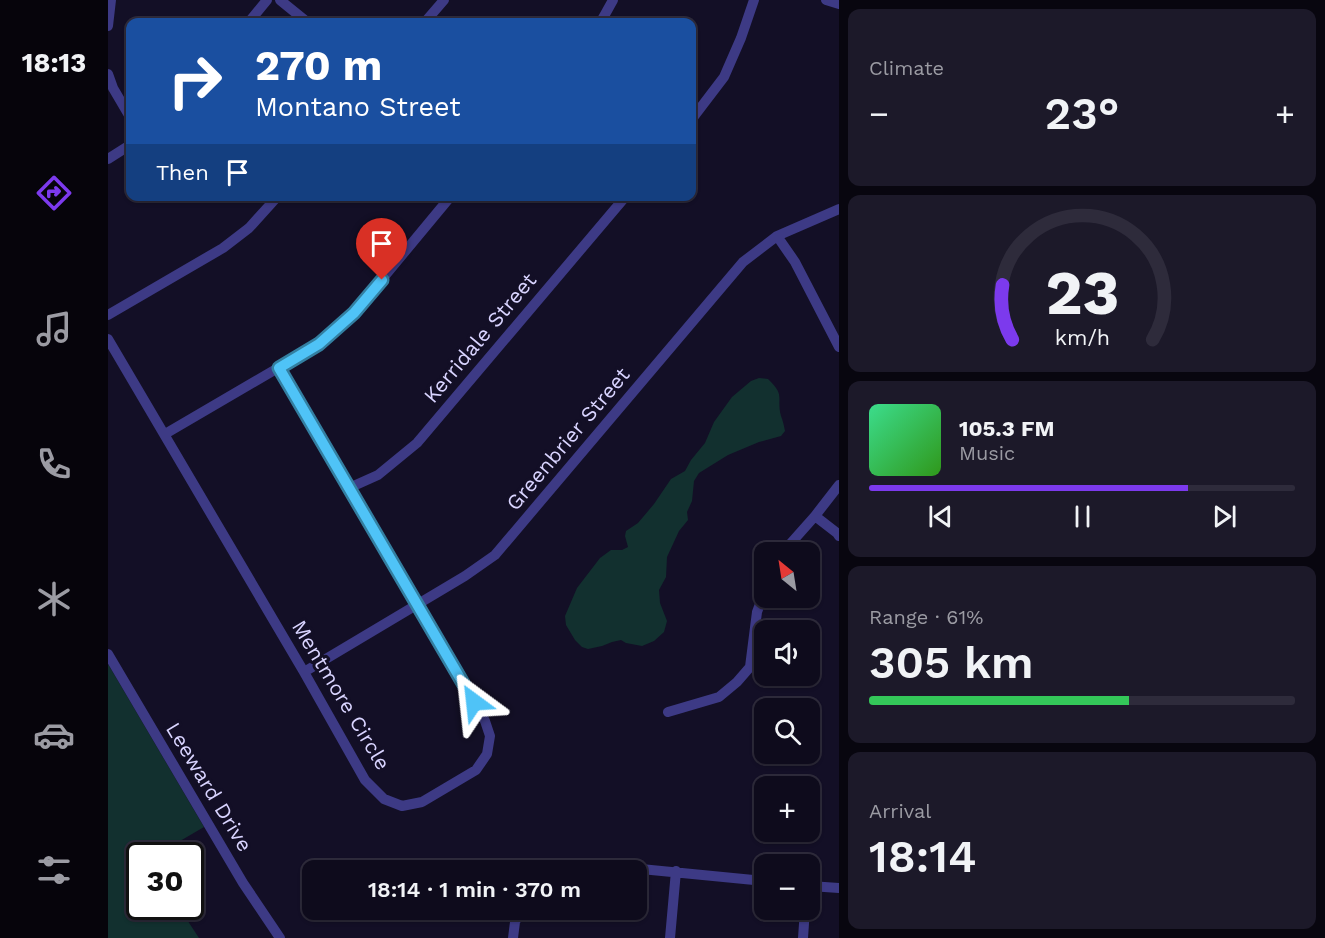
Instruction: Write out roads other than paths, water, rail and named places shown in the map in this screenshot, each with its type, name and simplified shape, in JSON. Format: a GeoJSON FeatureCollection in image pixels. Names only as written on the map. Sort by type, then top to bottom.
{"type":"FeatureCollection","features":[{"type":"Feature","properties":{"kind":"street"},"geometry":{"type":"LineString","coordinates":[[108,26],[111,0]]}},
{"type":"Feature","properties":{"kind":"street"},"geometry":{"type":"LineString","coordinates":[[252,18],[267,0]]}},
{"type":"Feature","properties":{"kind":"street"},"geometry":{"type":"LineString","coordinates":[[280,0],[301,18]]}},
{"type":"Feature","properties":{"kind":"street"},"geometry":{"type":"LineString","coordinates":[[428,18],[444,0]]}},
{"type":"Feature","properties":{"kind":"street"},"geometry":{"type":"LineString","coordinates":[[602,18],[613,0]]}},
{"type":"Feature","properties":{"kind":"street"},"geometry":{"type":"LineString","coordinates":[[696,114],[724,77],[754,0]]}},
{"type":"Feature","properties":{"kind":"street"},"geometry":{"type":"LineString","coordinates":[[826,0],[839,4]]}},
{"type":"Feature","properties":{"kind":"street"},"geometry":{"type":"LineString","coordinates":[[108,74],[126,110]]}},
{"type":"Feature","properties":{"kind":"street"},"geometry":{"type":"LineString","coordinates":[[108,159],[126,148]]}},
{"type":"Feature","properties":{"kind":"street"},"geometry":{"type":"LineString","coordinates":[[108,315],[223,248],[249,228],[273,201]]}},
{"type":"Feature","properties":{"kind":"street"},"geometry":{"type":"LineString","coordinates":[[165,434],[319,344],[354,313],[447,201]]}},
{"type":"Feature","properties":{"kind":"street","name":"Kerridale Street"},"geometry":{"type":"LineString","coordinates":[[349,488],[378,475],[417,443],[622,201]]}},
{"type":"Feature","properties":{"kind":"street","name":"Greenbrier Street"},"geometry":{"type":"LineString","coordinates":[[304,672],[465,576],[495,555],[743,262],[777,236],[839,209]]}},
{"type":"Feature","properties":{"kind":"street"},"geometry":{"type":"LineString","coordinates":[[777,236],[795,262],[839,347]]}},
{"type":"Feature","properties":{"kind":"street","name":"Mentmore Circle"},"geometry":{"type":"LineString","coordinates":[[108,339],[365,780],[384,799],[402,806],[422,802],[476,770],[487,754],[490,736],[485,721],[279,368]]}},
{"type":"Feature","properties":{"kind":"street"},"geometry":{"type":"LineString","coordinates":[[792,542],[839,485]]}},
{"type":"Feature","properties":{"kind":"street"},"geometry":{"type":"LineString","coordinates":[[815,516],[839,536]]}},
{"type":"Feature","properties":{"kind":"street"},"geometry":{"type":"LineString","coordinates":[[668,712],[719,697],[737,682],[750,667],[759,608]]}},
{"type":"Feature","properties":{"kind":"street","name":"Leeward Drive"},"geometry":{"type":"LineString","coordinates":[[108,654],[243,883],[280,938]]}},
{"type":"Feature","properties":{"kind":"street"},"geometry":{"type":"LineString","coordinates":[[647,869],[754,880]]}},
{"type":"Feature","properties":{"kind":"street"},"geometry":{"type":"LineString","coordinates":[[670,938],[676,871]]}},
{"type":"Feature","properties":{"kind":"street"},"geometry":{"type":"LineString","coordinates":[[820,887],[839,888]]}},
{"type":"Feature","properties":{"kind":"street"},"geometry":{"type":"LineString","coordinates":[[513,938],[516,920]]}},
{"type":"Feature","properties":{"kind":"street"},"geometry":{"type":"LineString","coordinates":[[803,938],[804,920]]}}]}
